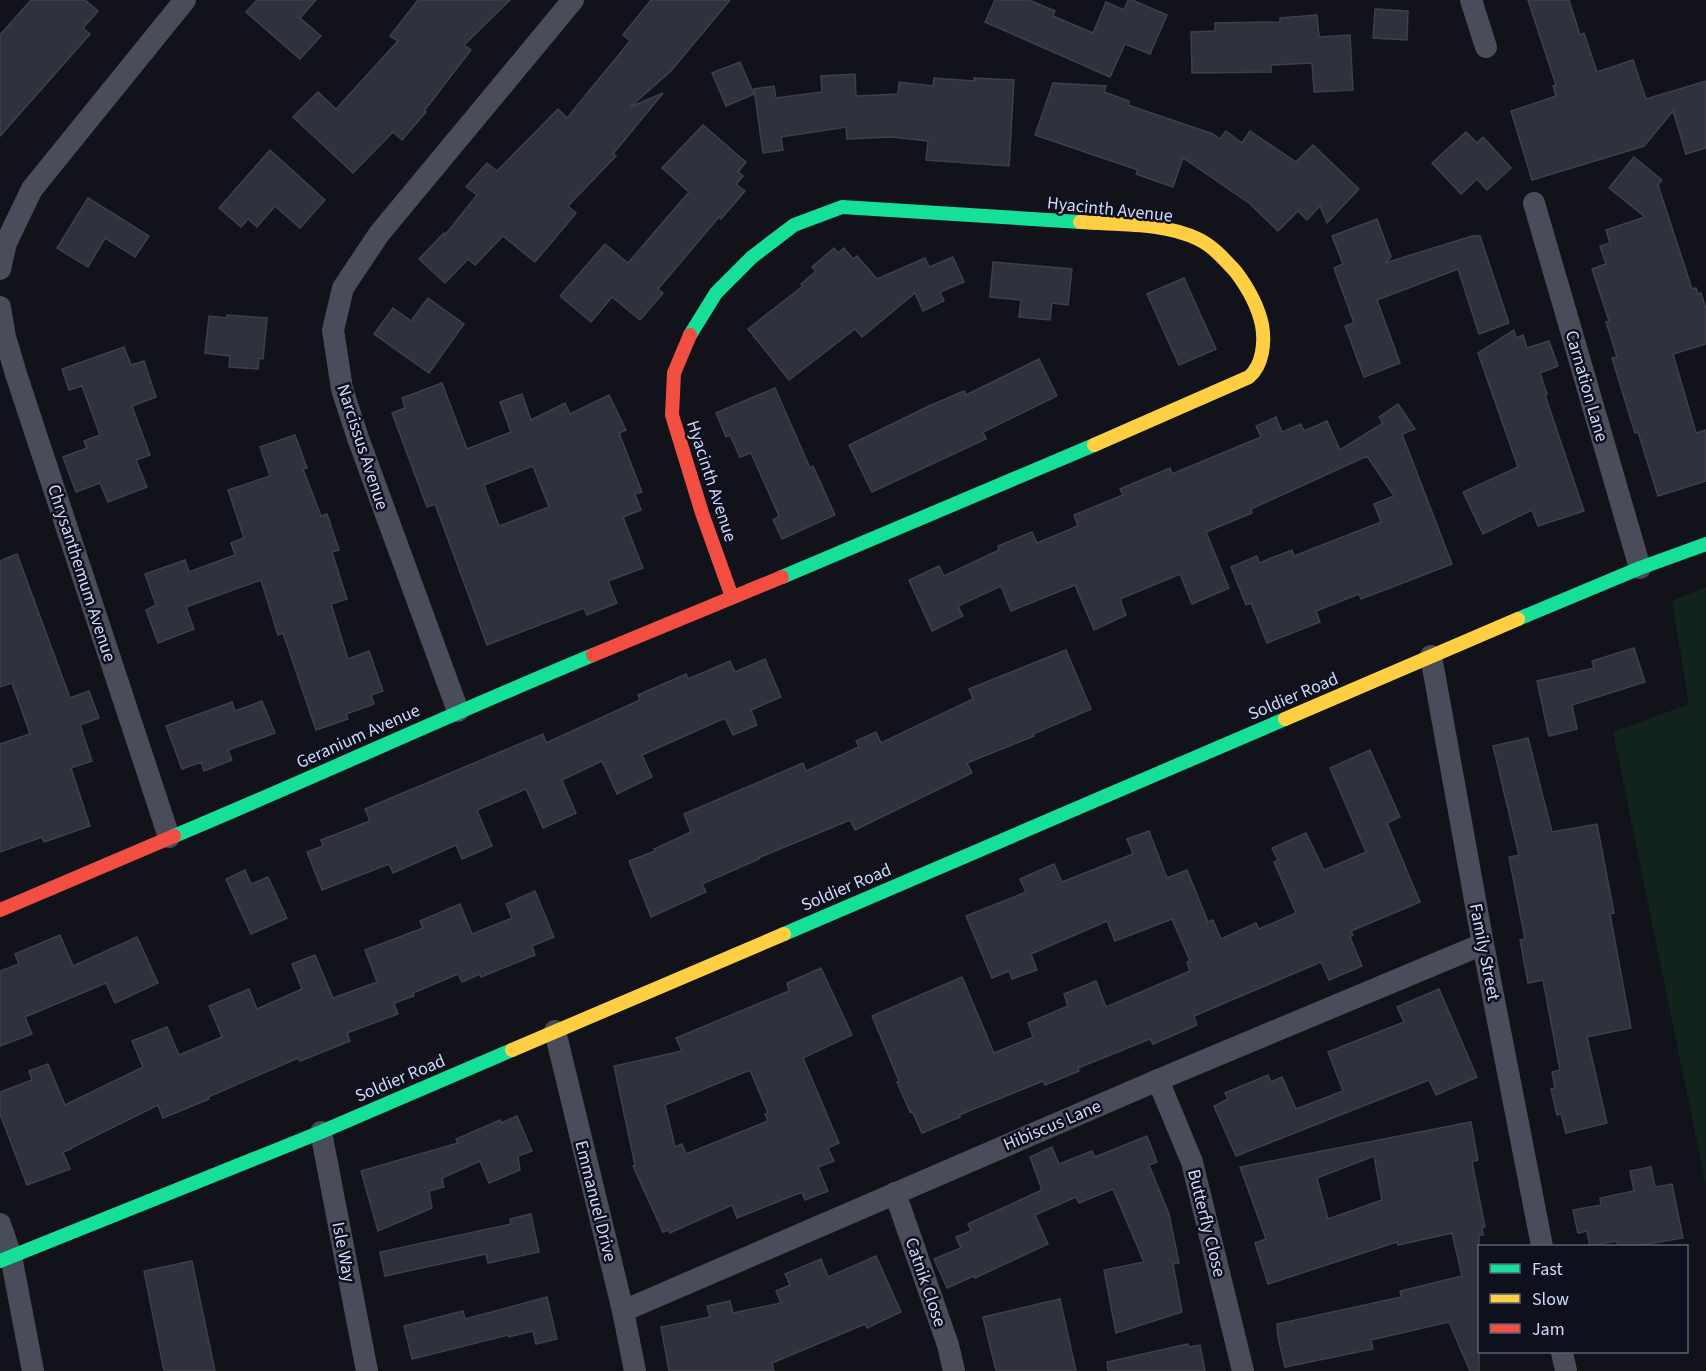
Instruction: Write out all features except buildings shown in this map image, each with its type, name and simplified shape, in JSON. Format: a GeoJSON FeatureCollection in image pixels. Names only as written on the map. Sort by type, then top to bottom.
{"type":"FeatureCollection","features":[{"type":"Feature","properties":{"kind":"street"},"geometry":{"type":"LineString","coordinates":[[0,269],[6,243],[32,189],[185,0]]}},
{"type":"Feature","properties":{"kind":"street","name":"Narcissus Avenue"},"geometry":{"type":"LineString","coordinates":[[458,711],[358,438],[342,388],[333,330],[343,288],[379,234],[573,0]]}},
{"type":"Feature","properties":{"kind":"street"},"geometry":{"type":"LineString","coordinates":[[1471,0],[1486,47]]}},
{"type":"Feature","properties":{"kind":"street","name":"Carnation Lane"},"geometry":{"type":"LineString","coordinates":[[1534,203],[1640,568]]}},
{"type":"Feature","properties":{"kind":"street","name":"Hyacinth Avenue"},"geometry":{"type":"LineString","coordinates":[[842,207],[1160,228],[1198,239],[1225,259],[1249,291],[1263,324],[1262,356],[1254,373],[1191,403],[732,597],[702,513],[672,416],[674,373],[693,328],[716,293],[752,257],[794,225],[842,207]]}},
{"type":"Feature","properties":{"kind":"street","name":"Chrysanthemum Avenue"},"geometry":{"type":"LineString","coordinates":[[0,307],[5,337],[16,374],[170,837]]}},
{"type":"Feature","properties":{"kind":"street","name":"Soldier Road"},"geometry":{"type":"LineString","coordinates":[[5,1258],[321,1132],[1431,656],[1640,568],[1706,544]]}},
{"type":"Feature","properties":{"kind":"street","name":"Geranium Avenue"},"geometry":{"type":"LineString","coordinates":[[0,910],[335,768],[458,711],[732,597]]}},
{"type":"Feature","properties":{"kind":"street","name":"Family Street"},"geometry":{"type":"LineString","coordinates":[[1431,656],[1483,944],[1542,1245]]}},
{"type":"Feature","properties":{"kind":"street","name":"Hibiscus Lane"},"geometry":{"type":"LineString","coordinates":[[623,1311],[1158,1080],[1483,944]]}},
{"type":"Feature","properties":{"kind":"street","name":"Emmanuel Drive"},"geometry":{"type":"LineString","coordinates":[[555,1031],[623,1311],[635,1371]]}},
{"type":"Feature","properties":{"kind":"street","name":"Butterfly Close"},"geometry":{"type":"LineString","coordinates":[[1158,1080],[1192,1162],[1243,1371]]}},
{"type":"Feature","properties":{"kind":"street","name":"Isle Way"},"geometry":{"type":"LineString","coordinates":[[321,1132],[367,1371]]}},
{"type":"Feature","properties":{"kind":"street","name":"Catnik Close"},"geometry":{"type":"LineString","coordinates":[[895,1193],[948,1345],[954,1371]]}},
{"type":"Feature","properties":{"kind":"street"},"geometry":{"type":"LineString","coordinates":[[0,1224],[5,1258],[33,1371]]}},
{"type":"Feature","properties":{"kind":"street"},"geometry":{"type":"LineString","coordinates":[[1562,1353],[1566,1371]]}},
{"type":"Feature","properties":{"kind":"green space"},"geometry":{"type":"Polygon","coordinates":[[[1706,587],[1706,1186],[1613,732],[1689,704],[1672,601],[1706,587]]]}},
{"type":"Feature","properties":{"kind":"traffic: fast"},"geometry":{"type":"LineString","coordinates":[[690,335],[716,293],[752,257],[794,225],[842,207],[1080,222]]}},
{"type":"Feature","properties":{"kind":"traffic: fast"},"geometry":{"type":"LineString","coordinates":[[782,577],[1094,445]]}},
{"type":"Feature","properties":{"kind":"traffic: fast"},"geometry":{"type":"LineString","coordinates":[[1518,619],[1640,568],[1706,544]]}},
{"type":"Feature","properties":{"kind":"traffic: fast"},"geometry":{"type":"LineString","coordinates":[[174,836],[593,655]]}},
{"type":"Feature","properties":{"kind":"traffic: fast"},"geometry":{"type":"LineString","coordinates":[[784,934],[1285,719]]}},
{"type":"Feature","properties":{"kind":"traffic: fast"},"geometry":{"type":"LineString","coordinates":[[0,1261],[321,1132],[512,1050]]}},
{"type":"Feature","properties":{"kind":"traffic: slow"},"geometry":{"type":"LineString","coordinates":[[1080,222],[1155,227],[1184,234],[1203,242],[1214,249],[1245,284],[1258,311],[1263,332],[1260,360],[1249,377],[1094,445]]}},
{"type":"Feature","properties":{"kind":"traffic: slow"},"geometry":{"type":"LineString","coordinates":[[1285,719],[1518,619]]}},
{"type":"Feature","properties":{"kind":"traffic: slow"},"geometry":{"type":"LineString","coordinates":[[512,1050],[784,934]]}},
{"type":"Feature","properties":{"kind":"traffic: jam"},"geometry":{"type":"LineString","coordinates":[[690,335],[674,373],[672,415],[702,513],[732,597]]}},
{"type":"Feature","properties":{"kind":"traffic: jam"},"geometry":{"type":"LineString","coordinates":[[593,655],[782,577]]}},
{"type":"Feature","properties":{"kind":"traffic: jam"},"geometry":{"type":"LineString","coordinates":[[0,910],[174,836]]}}]}
